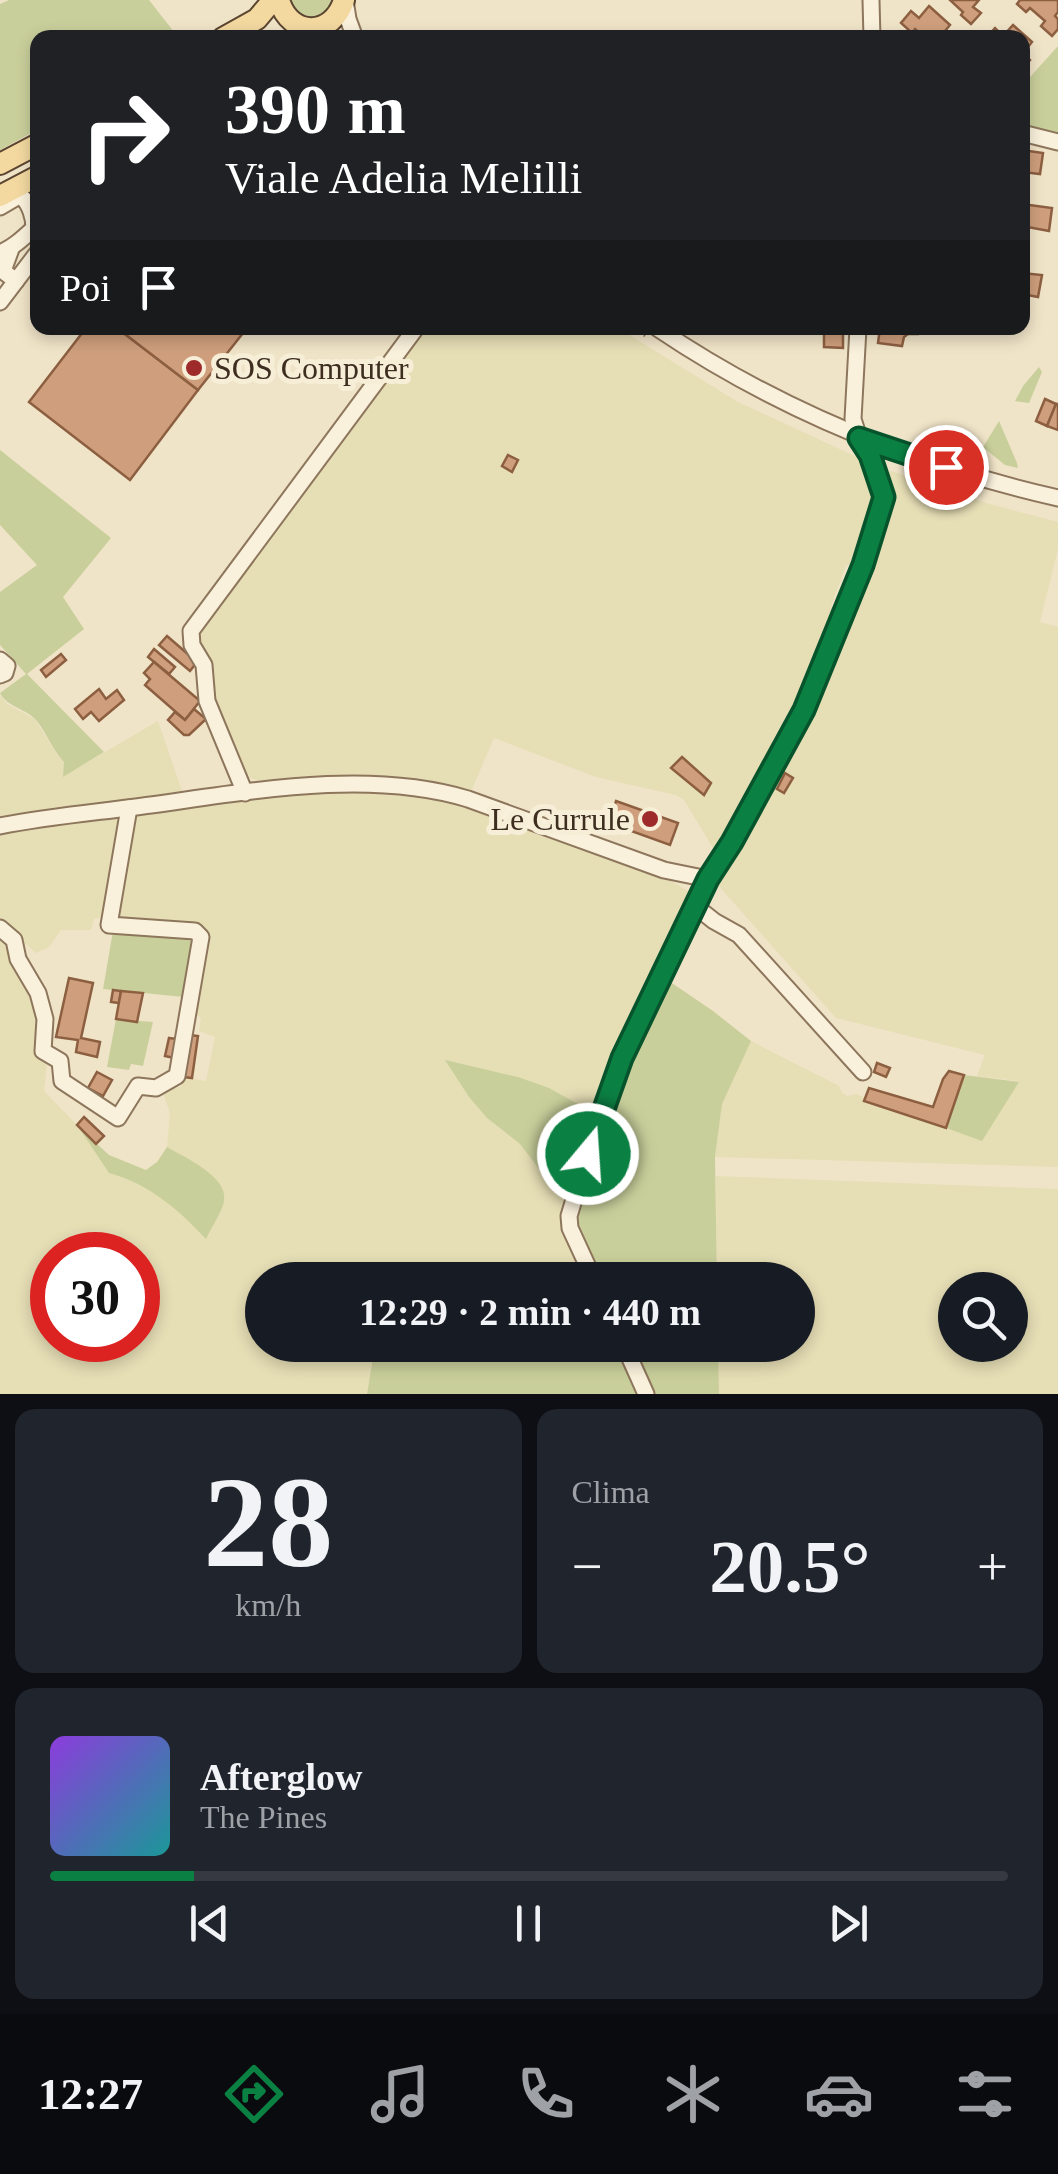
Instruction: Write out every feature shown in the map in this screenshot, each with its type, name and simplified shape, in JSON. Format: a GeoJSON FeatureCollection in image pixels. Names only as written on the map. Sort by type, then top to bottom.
{"type":"FeatureCollection","features":[{"type":"Feature","properties":{"kind":"main road"},"geometry":{"type":"LineString","coordinates":[[237,30],[257,19],[276,0],[301,26]]}},
{"type":"Feature","properties":{"kind":"main road"},"geometry":{"type":"LineString","coordinates":[[258,30],[280,24],[317,28],[336,18],[345,0]]}},
{"type":"Feature","properties":{"kind":"main road"},"geometry":{"type":"LineString","coordinates":[[0,164],[30,148]]}},
{"type":"Feature","properties":{"kind":"main road"},"geometry":{"type":"LineString","coordinates":[[0,196],[30,180]]}},
{"type":"Feature","properties":{"kind":"street"},"geometry":{"type":"LineString","coordinates":[[345,0],[352,30]]}},
{"type":"Feature","properties":{"kind":"street"},"geometry":{"type":"LineString","coordinates":[[871,0],[872,30]]}},
{"type":"Feature","properties":{"kind":"street"},"geometry":{"type":"LineString","coordinates":[[301,26],[312,30]]}},
{"type":"Feature","properties":{"kind":"street"},"geometry":{"type":"LineString","coordinates":[[1030,135],[1058,142]]}},
{"type":"Feature","properties":{"kind":"street"},"geometry":{"type":"LineString","coordinates":[[0,206],[18,197],[30,211]]}},
{"type":"Feature","properties":{"kind":"street"},"geometry":{"type":"LineString","coordinates":[[16,281],[2,271],[6,251],[30,231]]}},
{"type":"Feature","properties":{"kind":"street"},"geometry":{"type":"LineString","coordinates":[[0,302],[30,263]]}},
{"type":"Feature","properties":{"kind":"street"},"geometry":{"type":"LineString","coordinates":[[245,793],[207,700],[204,664],[192,645],[191,632],[411,335]]}},
{"type":"Feature","properties":{"kind":"street"},"geometry":{"type":"LineString","coordinates":[[668,335],[763,392],[859,438],[973,476],[1058,498]]}},
{"type":"Feature","properties":{"kind":"street"},"geometry":{"type":"LineString","coordinates":[[586,1262],[570,1228],[569,1216],[607,1096],[708,879],[804,710],[863,565],[884,497],[853,419],[858,335]]}},
{"type":"Feature","properties":{"kind":"street"},"geometry":{"type":"LineString","coordinates":[[0,660],[7,669],[0,675]]}},
{"type":"Feature","properties":{"kind":"street"},"geometry":{"type":"LineString","coordinates":[[0,826],[301,785],[397,786],[436,789],[468,798],[664,870],[708,879]]}},
{"type":"Feature","properties":{"kind":"street"},"geometry":{"type":"LineString","coordinates":[[0,928],[14,940],[18,959],[38,993],[45,1019],[43,1051],[60,1060],[62,1081],[118,1118],[138,1086],[156,1088],[178,1076],[201,937],[194,932],[109,925],[129,808]]}},
{"type":"Feature","properties":{"kind":"street"},"geometry":{"type":"LineString","coordinates":[[695,906],[739,935],[863,1072]]}},
{"type":"Feature","properties":{"kind":"street"},"geometry":{"type":"LineString","coordinates":[[632,1362],[646,1394]]}},
{"type":"Feature","properties":{"kind":"shaded area"},"geometry":{"type":"Polygon","coordinates":[[[420,335],[629,335],[738,402],[859,458],[876,490],[857,562],[846,566],[831,606],[836,618],[800,706],[792,707],[772,741],[775,755],[726,840],[713,848],[684,800],[676,795],[596,777],[494,738],[470,794],[269,785],[248,777],[239,767],[212,699],[195,642],[420,335]]]}},
{"type":"Feature","properties":{"kind":"shaded area"},"geometry":{"type":"Polygon","coordinates":[[[891,471],[1058,522],[1058,549],[1040,622],[1058,627],[1058,1167],[715,1157],[722,1103],[751,1041],[839,1086],[847,1096],[856,1094],[865,1102],[982,1140],[1018,1081],[977,1076],[985,1055],[836,1018],[715,882],[801,731],[827,672],[869,565],[891,492],[886,473],[891,471]]]}},
{"type":"Feature","properties":{"kind":"shaded area"},"geometry":{"type":"Polygon","coordinates":[[[0,695],[7,704],[35,719],[64,762],[64,776],[158,721],[183,794],[0,820],[0,695]]]}},
{"type":"Feature","properties":{"kind":"shaded area"},"geometry":{"type":"Polygon","coordinates":[[[375,790],[455,799],[659,874],[693,894],[594,1113],[518,1077],[446,1061],[487,1118],[520,1144],[539,1169],[572,1182],[585,1262],[245,1262],[245,1362],[372,1362],[367,1394],[0,1394],[0,934],[9,942],[39,1012],[39,1056],[47,1063],[44,1091],[77,1125],[109,1173],[165,1199],[184,1215],[217,1214],[224,1201],[208,1172],[167,1147],[170,1113],[162,1089],[181,1087],[183,1077],[206,1081],[215,1037],[199,1031],[201,1018],[194,1013],[206,937],[119,918],[134,820],[139,812],[294,791],[375,790]]]}},
{"type":"Feature","properties":{"kind":"shaded area"},"geometry":{"type":"Polygon","coordinates":[[[120,817],[105,916],[94,919],[91,930],[61,930],[49,947],[36,953],[0,921],[0,831],[120,817]]]}},
{"type":"Feature","properties":{"kind":"shaded area"},"geometry":{"type":"Polygon","coordinates":[[[716,1176],[1058,1189],[1058,1394],[719,1394],[718,1362],[815,1362],[815,1262],[717,1262],[716,1176]]]}},
{"type":"Feature","properties":{"kind":"green space"},"geometry":{"type":"Polygon","coordinates":[[[9,0],[149,0],[173,30],[30,30],[30,134],[0,150],[0,4],[9,0]]]}},
{"type":"Feature","properties":{"kind":"green space"},"geometry":{"type":"Polygon","coordinates":[[[290,0],[334,0],[326,13],[311,18],[297,12],[290,0]]]}},
{"type":"Feature","properties":{"kind":"green space"},"geometry":{"type":"Polygon","coordinates":[[[1058,46],[1058,137],[1030,129],[1030,77],[1058,46]]]}},
{"type":"Feature","properties":{"kind":"green space"},"geometry":{"type":"Polygon","coordinates":[[[1039,367],[1042,372],[1029,403],[1015,401],[1023,386],[1039,367]]]}},
{"type":"Feature","properties":{"kind":"green space"},"geometry":{"type":"Polygon","coordinates":[[[999,421],[1018,468],[1005,465],[983,447],[999,421]]]}},
{"type":"Feature","properties":{"kind":"green space"},"geometry":{"type":"Polygon","coordinates":[[[0,450],[111,538],[63,597],[84,629],[27,674],[104,752],[63,777],[64,762],[37,721],[0,693],[26,674],[0,645],[0,592],[37,565],[0,525],[0,450]]]}},
{"type":"Feature","properties":{"kind":"green space"},"geometry":{"type":"Polygon","coordinates":[[[113,931],[194,938],[184,997],[103,989],[113,931]]]}},
{"type":"Feature","properties":{"kind":"green space"},"geometry":{"type":"Polygon","coordinates":[[[666,979],[751,1041],[722,1104],[715,1157],[717,1262],[591,1262],[574,1221],[595,1144],[666,979]]]}},
{"type":"Feature","properties":{"kind":"green space"},"geometry":{"type":"Polygon","coordinates":[[[116,1019],[153,1022],[143,1066],[131,1064],[129,1070],[107,1067],[116,1019]]]}},
{"type":"Feature","properties":{"kind":"green space"},"geometry":{"type":"Polygon","coordinates":[[[445,1060],[549,1088],[594,1113],[572,1182],[539,1169],[520,1144],[487,1118],[445,1060]]]}},
{"type":"Feature","properties":{"kind":"green space"},"geometry":{"type":"Polygon","coordinates":[[[964,1075],[1019,1082],[982,1141],[946,1128],[964,1075]]]}},
{"type":"Feature","properties":{"kind":"green space"},"geometry":{"type":"Polygon","coordinates":[[[77,1125],[109,1155],[146,1170],[167,1147],[213,1176],[224,1192],[224,1201],[206,1239],[162,1199],[109,1173],[77,1125]]]}},
{"type":"Feature","properties":{"kind":"green space"},"geometry":{"type":"Polygon","coordinates":[[[372,1362],[626,1362],[641,1394],[367,1394],[372,1362]]]}},
{"type":"Feature","properties":{"kind":"green space"},"geometry":{"type":"Polygon","coordinates":[[[638,1362],[718,1362],[719,1394],[653,1394],[638,1362]]]}},
{"type":"Feature","properties":{"kind":"building"},"geometry":{"type":"Polygon","coordinates":[[[950,0],[979,0],[973,7],[981,13],[971,24],[950,0]]]}},
{"type":"Feature","properties":{"kind":"building"},"geometry":{"type":"Polygon","coordinates":[[[1020,0],[1058,0],[1058,29],[1052,36],[1041,26],[1045,21],[1030,8],[1026,12],[1017,4],[1020,0]]]}},
{"type":"Feature","properties":{"kind":"building"},"geometry":{"type":"Polygon","coordinates":[[[929,6],[950,25],[946,30],[909,30],[901,23],[911,11],[919,18],[929,6]]]}},
{"type":"Feature","properties":{"kind":"building"},"geometry":{"type":"Polygon","coordinates":[[[1030,151],[1043,153],[1040,174],[1030,173],[1030,151]]]}},
{"type":"Feature","properties":{"kind":"building"},"geometry":{"type":"Polygon","coordinates":[[[1030,205],[1052,208],[1049,231],[1030,227],[1030,205]]]}},
{"type":"Feature","properties":{"kind":"building"},"geometry":{"type":"Polygon","coordinates":[[[1030,274],[1042,275],[1038,297],[1030,296],[1030,274]]]}},
{"type":"Feature","properties":{"kind":"building"},"geometry":{"type":"Polygon","coordinates":[[[81,335],[126,335],[198,390],[130,480],[29,402],[81,335]]]}},
{"type":"Feature","properties":{"kind":"building"},"geometry":{"type":"Polygon","coordinates":[[[126,335],[241,335],[198,390],[126,335]]]}},
{"type":"Feature","properties":{"kind":"building"},"geometry":{"type":"Polygon","coordinates":[[[824,335],[843,335],[843,348],[824,347],[824,335]]]}},
{"type":"Feature","properties":{"kind":"building"},"geometry":{"type":"Polygon","coordinates":[[[879,335],[907,335],[902,346],[878,343],[879,335]]]}},
{"type":"Feature","properties":{"kind":"building"},"geometry":{"type":"Polygon","coordinates":[[[1045,399],[1056,404],[1047,426],[1036,421],[1045,399]]]}},
{"type":"Feature","properties":{"kind":"building"},"geometry":{"type":"Polygon","coordinates":[[[1058,404],[1058,430],[1047,426],[1058,404]]]}},
{"type":"Feature","properties":{"kind":"building"},"geometry":{"type":"Polygon","coordinates":[[[508,455],[518,460],[512,472],[502,466],[508,455]]]}},
{"type":"Feature","properties":{"kind":"building"},"geometry":{"type":"Polygon","coordinates":[[[167,636],[197,662],[190,671],[159,645],[167,636]]]}},
{"type":"Feature","properties":{"kind":"building"},"geometry":{"type":"Polygon","coordinates":[[[154,649],[175,667],[169,674],[148,657],[154,649]]]}},
{"type":"Feature","properties":{"kind":"building"},"geometry":{"type":"Polygon","coordinates":[[[61,654],[66,660],[46,677],[41,670],[61,654]]]}},
{"type":"Feature","properties":{"kind":"building"},"geometry":{"type":"Polygon","coordinates":[[[154,662],[200,701],[185,720],[145,685],[150,679],[144,673],[154,662]]]}},
{"type":"Feature","properties":{"kind":"building"},"geometry":{"type":"Polygon","coordinates":[[[99,689],[106,699],[117,690],[124,700],[99,721],[91,712],[83,719],[75,709],[99,689]]]}},
{"type":"Feature","properties":{"kind":"building"},"geometry":{"type":"Polygon","coordinates":[[[194,709],[206,719],[189,735],[168,720],[175,712],[185,720],[194,709]]]}},
{"type":"Feature","properties":{"kind":"building"},"geometry":{"type":"Polygon","coordinates":[[[682,757],[711,783],[704,795],[671,768],[682,757]]]}},
{"type":"Feature","properties":{"kind":"building"},"geometry":{"type":"Polygon","coordinates":[[[785,773],[793,778],[784,793],[777,789],[785,773]]]}},
{"type":"Feature","properties":{"kind":"building"},"geometry":{"type":"Polygon","coordinates":[[[616,801],[678,823],[670,845],[609,823],[616,801]]]}},
{"type":"Feature","properties":{"kind":"building"},"geometry":{"type":"Polygon","coordinates":[[[69,978],[93,983],[81,1038],[100,1042],[97,1057],[76,1052],[78,1040],[56,1037],[69,978]]]}},
{"type":"Feature","properties":{"kind":"building"},"geometry":{"type":"Polygon","coordinates":[[[113,990],[121,991],[119,1003],[111,1002],[113,990]]]}},
{"type":"Feature","properties":{"kind":"building"},"geometry":{"type":"Polygon","coordinates":[[[121,991],[143,993],[137,1022],[116,1019],[121,991]]]}},
{"type":"Feature","properties":{"kind":"building"},"geometry":{"type":"Polygon","coordinates":[[[190,1035],[198,1036],[192,1078],[183,1077],[190,1035]]]}},
{"type":"Feature","properties":{"kind":"building"},"geometry":{"type":"Polygon","coordinates":[[[169,1038],[177,1039],[174,1058],[165,1056],[169,1038]]]}},
{"type":"Feature","properties":{"kind":"building"},"geometry":{"type":"Polygon","coordinates":[[[877,1063],[890,1068],[886,1077],[874,1072],[877,1063]]]}},
{"type":"Feature","properties":{"kind":"building"},"geometry":{"type":"Polygon","coordinates":[[[949,1071],[964,1075],[946,1128],[864,1101],[869,1088],[933,1107],[949,1071]]]}},
{"type":"Feature","properties":{"kind":"building"},"geometry":{"type":"Polygon","coordinates":[[[97,1072],[112,1080],[103,1096],[88,1088],[97,1072]]]}},
{"type":"Feature","properties":{"kind":"building"},"geometry":{"type":"Polygon","coordinates":[[[84,1117],[104,1136],[96,1144],[77,1125],[84,1117]]]}},
{"type":"Feature","properties":{"kind":"place","name":"SOS Computer"},"geometry":{"type":"Point","coordinates":[194,368]}},
{"type":"Feature","properties":{"kind":"place","name":"Le Currule"},"geometry":{"type":"Point","coordinates":[650,819]}},
{"type":"Feature","properties":{"kind":"route"},"geometry":{"type":"LineString","coordinates":[[588,1154],[622,1058],[708,879],[804,710],[863,565],[884,497],[870,455],[859,438],[946,467]]}}]}
